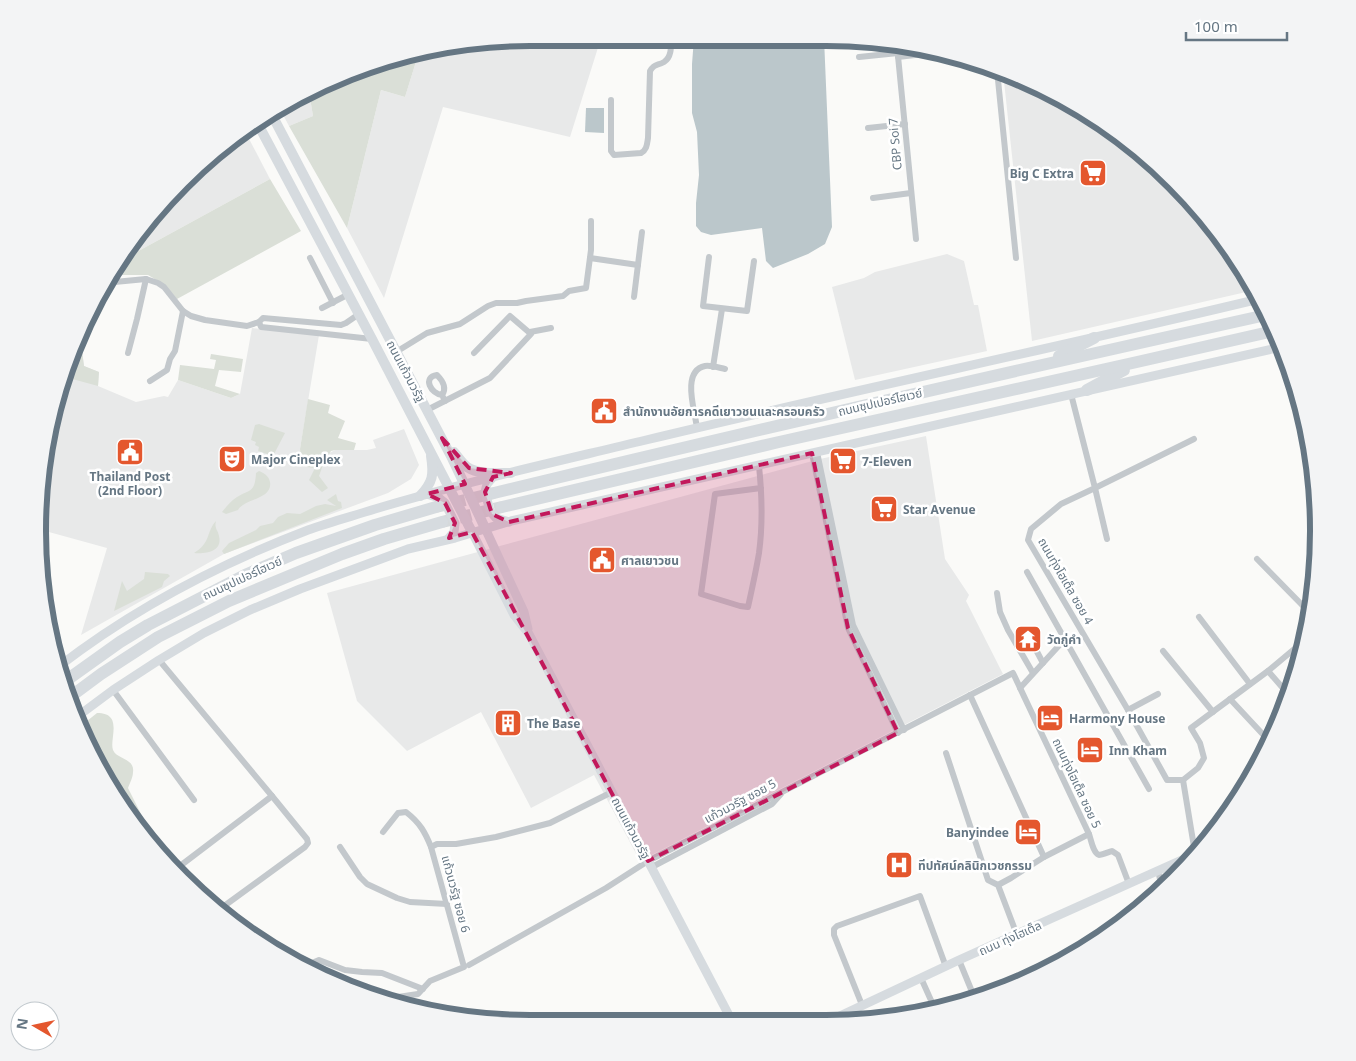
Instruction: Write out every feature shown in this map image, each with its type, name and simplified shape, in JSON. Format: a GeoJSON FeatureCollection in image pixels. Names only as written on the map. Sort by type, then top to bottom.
{"type":"FeatureCollection","features":[{"type":"Feature","properties":{"kind":"highway","name":"ถนนซุปเปอร์ไฮเวย์"},"geometry":{"type":"LineString","coordinates":[[494,493],[778,425],[1260,316]]}},
{"type":"Feature","properties":{"kind":"highway","name":"ถนนซุปเปอร์ไฮเวย์"},"geometry":{"type":"LineString","coordinates":[[502,507],[769,444],[1267,332]]}},
{"type":"Feature","properties":{"kind":"highway"},"geometry":{"type":"LineString","coordinates":[[1044,364],[1094,338]]}},
{"type":"Feature","properties":{"kind":"highway"},"geometry":{"type":"LineString","coordinates":[[1087,390],[1137,362]]}},
{"type":"Feature","properties":{"kind":"highway","name":"ถนนซุปเปอร์ไฮเวย์"},"geometry":{"type":"LineString","coordinates":[[70,678],[120,642],[148,625],[245,576],[296,553],[375,525],[436,508]]}},
{"type":"Feature","properties":{"kind":"highway","name":"ถนนซุปเปอร์ไฮเวย์"},"geometry":{"type":"LineString","coordinates":[[75,693],[158,637],[229,600],[342,554],[442,522]]}},
{"type":"Feature","properties":{"kind":"main road","name":"ถนนแก้วนวรัฐ"},"geometry":{"type":"LineString","coordinates":[[274,120],[465,484],[524,612],[529,634]]}},
{"type":"Feature","properties":{"kind":"main road","name":"ถนนแก้วนวรัฐ"},"geometry":{"type":"LineString","coordinates":[[260,128],[429,447],[514,615],[529,634],[729,1015]]}},
{"type":"Feature","properties":{"kind":"main road"},"geometry":{"type":"LineString","coordinates":[[65,662],[97,639],[176,591],[210,573],[310,529],[424,495],[493,477],[1252,301]]}},
{"type":"Feature","properties":{"kind":"main road"},"geometry":{"type":"LineString","coordinates":[[82,713],[159,660],[250,610],[300,589],[408,549],[509,522],[1274,348]]}},
{"type":"Feature","properties":{"kind":"main road"},"geometry":{"type":"LineString","coordinates":[[442,438],[469,468],[489,473],[510,473]]}},
{"type":"Feature","properties":{"kind":"main road"},"geometry":{"type":"LineString","coordinates":[[424,495],[433,473],[429,447]]}},
{"type":"Feature","properties":{"kind":"main road"},"geometry":{"type":"LineString","coordinates":[[493,477],[487,484],[485,492],[490,511],[496,518],[509,522]]}},
{"type":"Feature","properties":{"kind":"main road"},"geometry":{"type":"LineString","coordinates":[[424,495],[439,498],[445,502],[455,523],[454,532],[449,538]]}},
{"type":"Feature","properties":{"kind":"main road","name":"ถนน ทุ่งโฮเต็ล"},"geometry":{"type":"LineString","coordinates":[[841,1015],[1181,859]]}},
{"type":"Feature","properties":{"kind":"street"},"geometry":{"type":"LineString","coordinates":[[611,100],[611,151],[614,155],[641,153],[646,148],[648,138],[650,71],[654,65],[665,61],[670,55],[671,46]]}},
{"type":"Feature","properties":{"kind":"street"},"geometry":{"type":"LineString","coordinates":[[859,57],[896,51]]}},
{"type":"Feature","properties":{"kind":"street","name":"CBP Soi 7"},"geometry":{"type":"LineString","coordinates":[[898,52],[916,239]]}},
{"type":"Feature","properties":{"kind":"street"},"geometry":{"type":"LineString","coordinates":[[998,78],[1016,258]]}},
{"type":"Feature","properties":{"kind":"street"},"geometry":{"type":"LineString","coordinates":[[868,128],[905,124]]}},
{"type":"Feature","properties":{"kind":"street"},"geometry":{"type":"LineString","coordinates":[[873,198],[911,193]]}},
{"type":"Feature","properties":{"kind":"street"},"geometry":{"type":"LineString","coordinates":[[396,352],[428,333],[460,324],[496,303],[517,303],[563,296],[569,292],[586,288],[590,258],[591,221]]}},
{"type":"Feature","properties":{"kind":"street"},"geometry":{"type":"LineString","coordinates":[[634,298],[642,232]]}},
{"type":"Feature","properties":{"kind":"street"},"geometry":{"type":"LineString","coordinates":[[710,257],[703,306],[747,311],[754,261]]}},
{"type":"Feature","properties":{"kind":"street"},"geometry":{"type":"LineString","coordinates":[[310,258],[333,303]]}},
{"type":"Feature","properties":{"kind":"street"},"geometry":{"type":"LineString","coordinates":[[590,258],[638,265]]}},
{"type":"Feature","properties":{"kind":"street"},"geometry":{"type":"LineString","coordinates":[[128,353],[138,319],[146,278]]}},
{"type":"Feature","properties":{"kind":"street"},"geometry":{"type":"LineString","coordinates":[[115,282],[146,278],[164,287],[183,311],[191,316],[204,320],[247,326],[259,322],[262,318],[342,325],[359,314]]}},
{"type":"Feature","properties":{"kind":"street"},"geometry":{"type":"LineString","coordinates":[[322,308],[349,294]]}},
{"type":"Feature","properties":{"kind":"street"},"geometry":{"type":"LineString","coordinates":[[714,367],[722,308]]}},
{"type":"Feature","properties":{"kind":"street"},"geometry":{"type":"LineString","coordinates":[[150,381],[167,370],[170,359],[175,351],[183,311]]}},
{"type":"Feature","properties":{"kind":"street"},"geometry":{"type":"LineString","coordinates":[[474,353],[510,316],[530,332],[551,328]]}},
{"type":"Feature","properties":{"kind":"street"},"geometry":{"type":"LineString","coordinates":[[259,322],[261,327],[372,339]]}},
{"type":"Feature","properties":{"kind":"street"},"geometry":{"type":"LineString","coordinates":[[427,410],[443,398],[490,378],[530,336],[530,332]]}},
{"type":"Feature","properties":{"kind":"street"},"geometry":{"type":"LineString","coordinates":[[698,428],[691,380],[700,368],[706,366],[725,369]]}},
{"type":"Feature","properties":{"kind":"street"},"geometry":{"type":"LineString","coordinates":[[1071,394],[1107,539]]}},
{"type":"Feature","properties":{"kind":"street","name":"ถนนทุ่งโฮเต็ล ซอย 4"},"geometry":{"type":"LineString","coordinates":[[1183,780],[1167,780],[1028,540],[1031,529],[1061,504],[1194,439]]}},
{"type":"Feature","properties":{"kind":"street"},"geometry":{"type":"LineString","coordinates":[[814,452],[848,628],[858,643],[901,732]]}},
{"type":"Feature","properties":{"kind":"street"},"geometry":{"type":"LineString","coordinates":[[758,466],[761,488],[762,513],[759,552],[748,607],[701,594],[715,494],[761,488]]}},
{"type":"Feature","properties":{"kind":"street"},"geometry":{"type":"LineString","coordinates":[[1258,559],[1304,606]]}},
{"type":"Feature","properties":{"kind":"street"},"geometry":{"type":"LineString","coordinates":[[1027,572],[1149,789]]}},
{"type":"Feature","properties":{"kind":"street"},"geometry":{"type":"LineString","coordinates":[[997,593],[1000,612],[1008,630],[1033,673]]}},
{"type":"Feature","properties":{"kind":"street"},"geometry":{"type":"LineString","coordinates":[[1199,617],[1250,684]]}},
{"type":"Feature","properties":{"kind":"street"},"geometry":{"type":"LineString","coordinates":[[1027,633],[1043,663]]}},
{"type":"Feature","properties":{"kind":"street"},"geometry":{"type":"LineString","coordinates":[[1020,688],[1065,639]]}},
{"type":"Feature","properties":{"kind":"street"},"geometry":{"type":"LineString","coordinates":[[1194,845],[1183,780],[1198,768],[1204,758],[1200,743],[1191,728],[1268,671],[1295,649]]}},
{"type":"Feature","properties":{"kind":"street"},"geometry":{"type":"LineString","coordinates":[[1163,651],[1212,712]]}},
{"type":"Feature","properties":{"kind":"street"},"geometry":{"type":"LineString","coordinates":[[159,660],[307,839],[308,843],[305,848],[224,906]]}},
{"type":"Feature","properties":{"kind":"street"},"geometry":{"type":"LineString","coordinates":[[1268,671],[1283,688]]}},
{"type":"Feature","properties":{"kind":"street","name":"แก้วนวรัฐ ซอย 5"},"geometry":{"type":"LineString","coordinates":[[469,965],[650,864],[771,801],[786,790],[1013,673]]}},
{"type":"Feature","properties":{"kind":"street","name":"ถนนทุ่งโฮเต็ล ซอย 5"},"geometry":{"type":"LineString","coordinates":[[1013,673],[1097,854],[1112,851],[1118,855],[1129,884]]}},
{"type":"Feature","properties":{"kind":"street"},"geometry":{"type":"LineString","coordinates":[[113,690],[194,800]]}},
{"type":"Feature","properties":{"kind":"street"},"geometry":{"type":"LineString","coordinates":[[1128,710],[1158,694]]}},
{"type":"Feature","properties":{"kind":"street"},"geometry":{"type":"LineString","coordinates":[[970,696],[1044,857]]}},
{"type":"Feature","properties":{"kind":"street"},"geometry":{"type":"LineString","coordinates":[[1230,699],[1264,736]]}},
{"type":"Feature","properties":{"kind":"street"},"geometry":{"type":"LineString","coordinates":[[946,753],[988,880],[998,884],[1044,857],[1089,834]]}},
{"type":"Feature","properties":{"kind":"street","name":"แก้วนวรัฐ ซอย 6"},"geometry":{"type":"LineString","coordinates":[[400,997],[418,994],[430,981],[464,967],[432,847],[437,844],[456,844],[496,837],[550,823],[612,792]]}},
{"type":"Feature","properties":{"kind":"street"},"geometry":{"type":"LineString","coordinates":[[181,865],[272,796]]}},
{"type":"Feature","properties":{"kind":"street"},"geometry":{"type":"LineString","coordinates":[[383,832],[398,814],[406,812],[424,830],[432,847]]}},
{"type":"Feature","properties":{"kind":"street"},"geometry":{"type":"LineString","coordinates":[[340,847],[360,877],[367,884],[410,902],[447,904]]}},
{"type":"Feature","properties":{"kind":"street"},"geometry":{"type":"LineString","coordinates":[[1158,870],[1160,880]]}},
{"type":"Feature","properties":{"kind":"street"},"geometry":{"type":"LineString","coordinates":[[998,884],[1017,935]]}},
{"type":"Feature","properties":{"kind":"street"},"geometry":{"type":"LineString","coordinates":[[862,1005],[834,935],[834,930],[837,926],[920,896],[946,967]]}},
{"type":"Feature","properties":{"kind":"street"},"geometry":{"type":"LineString","coordinates":[[312,963],[319,960],[345,970],[382,973],[422,989]]}},
{"type":"Feature","properties":{"kind":"street"},"geometry":{"type":"LineString","coordinates":[[959,960],[972,992]]}},
{"type":"Feature","properties":{"kind":"street"},"geometry":{"type":"LineString","coordinates":[[921,978],[932,1002]]}},
{"type":"Feature","properties":{"kind":"highlighted area"},"geometry":{"type":"Polygon","coordinates":[[[442,438],[469,468],[511,473],[493,477],[485,492],[492,514],[509,522],[812,453],[848,628],[898,733],[648,861],[472,532],[449,538],[455,523],[445,503],[427,494],[465,484],[442,438]]]}},
{"type":"Feature","properties":{"kind":"shaded area"},"geometry":{"type":"Polygon","coordinates":[[[598,46],[570,137],[443,107],[384,298],[347,228],[381,90],[405,97],[416,60],[467,50],[499,47],[598,46]]]}},
{"type":"Feature","properties":{"kind":"shaded area"},"geometry":{"type":"Polygon","coordinates":[[[693,46],[824,46],[832,227],[825,244],[808,254],[773,268],[766,261],[762,228],[711,235],[701,232],[696,226],[699,175],[697,132],[692,113],[693,46]]]}},
{"type":"Feature","properties":{"kind":"shaded area"},"geometry":{"type":"Polygon","coordinates":[[[416,60],[405,97],[381,90],[347,228],[289,126],[313,116],[310,99],[375,72],[416,60]]]}},
{"type":"Feature","properties":{"kind":"shaded area","name":"Big C Extra"},"geometry":{"type":"Polygon","coordinates":[[[1004,80],[1068,111],[1095,128],[1145,166],[1190,211],[1228,261],[1247,292],[1032,341],[1004,80]]]}},
{"type":"Feature","properties":{"kind":"shaded area"},"geometry":{"type":"Polygon","coordinates":[[[310,99],[313,116],[289,126],[283,114],[310,99]]]}},
{"type":"Feature","properties":{"kind":"shaded area"},"geometry":{"type":"Polygon","coordinates":[[[586,108],[604,108],[604,133],[585,132],[586,108]]]}},
{"type":"Feature","properties":{"kind":"shaded area"},"geometry":{"type":"Polygon","coordinates":[[[248,137],[270,179],[133,254],[166,211],[188,188],[211,166],[248,137]]]}},
{"type":"Feature","properties":{"kind":"shaded area"},"geometry":{"type":"Polygon","coordinates":[[[270,179],[301,231],[177,299],[165,285],[148,275],[119,275],[133,254],[270,179]]]}},
{"type":"Feature","properties":{"kind":"shaded area"},"geometry":{"type":"Polygon","coordinates":[[[947,254],[964,261],[974,305],[978,305],[987,351],[855,380],[832,287],[864,278],[875,272],[947,254]]]}},
{"type":"Feature","properties":{"kind":"shaded area"},"geometry":{"type":"Polygon","coordinates":[[[252,328],[319,335],[300,449],[303,467],[335,450],[367,450],[376,448],[373,440],[404,429],[419,465],[411,479],[388,493],[224,554],[81,635],[107,548],[46,530],[50,467],[56,436],[63,405],[81,351],[84,366],[99,372],[98,386],[136,402],[164,396],[168,397],[178,380],[231,398],[240,394],[252,328]]]}},
{"type":"Feature","properties":{"kind":"shaded area"},"geometry":{"type":"Polygon","coordinates":[[[81,351],[84,366],[99,372],[98,386],[71,379],[81,351]]]}},
{"type":"Feature","properties":{"kind":"shaded area"},"geometry":{"type":"Polygon","coordinates":[[[211,354],[243,359],[241,372],[219,370],[215,386],[240,394],[231,398],[178,380],[180,365],[214,369],[216,360],[210,359],[211,354]]]}},
{"type":"Feature","properties":{"kind":"shaded area"},"geometry":{"type":"Polygon","coordinates":[[[308,399],[330,405],[328,413],[345,421],[338,438],[356,443],[354,450],[331,451],[324,462],[319,476],[328,488],[322,492],[309,480],[315,468],[307,467],[307,465],[302,467],[300,449],[308,399]]]}},
{"type":"Feature","properties":{"kind":"shaded area"},"geometry":{"type":"Polygon","coordinates":[[[259,424],[285,433],[273,456],[258,451],[259,447],[255,445],[256,442],[251,440],[255,425],[259,424]]]}},
{"type":"Feature","properties":{"kind":"shaded area"},"geometry":{"type":"Polygon","coordinates":[[[926,436],[945,559],[969,595],[966,601],[1003,674],[640,861],[594,775],[531,808],[481,712],[407,751],[357,701],[327,593],[820,459],[926,436]]]}},
{"type":"Feature","properties":{"kind":"shaded area"},"geometry":{"type":"Polygon","coordinates":[[[259,471],[266,475],[270,482],[270,488],[267,492],[241,506],[238,510],[226,514],[222,512],[235,499],[253,487],[256,473],[259,471]]]}},
{"type":"Feature","properties":{"kind":"shaded area"},"geometry":{"type":"Polygon","coordinates":[[[336,494],[342,508],[224,554],[222,551],[229,543],[256,530],[260,526],[273,523],[278,517],[287,513],[300,514],[325,504],[336,506],[327,500],[336,494]]]}},
{"type":"Feature","properties":{"kind":"shaded area"},"geometry":{"type":"Polygon","coordinates":[[[216,521],[215,525],[220,541],[216,549],[203,553],[194,553],[206,541],[216,521]]]}},
{"type":"Feature","properties":{"kind":"shaded area"},"geometry":{"type":"Polygon","coordinates":[[[145,572],[168,574],[170,576],[164,581],[162,587],[114,611],[122,581],[127,591],[144,579],[145,572]]]}},
{"type":"Feature","properties":{"kind":"shaded area"},"geometry":{"type":"Polygon","coordinates":[[[97,713],[105,714],[113,722],[113,750],[133,767],[128,788],[151,831],[111,773],[86,722],[97,713]]]}},
{"type":"Feature","properties":{"kind":"tunnel"},"geometry":{"type":"LineString","coordinates":[[436,507],[494,493]]}},
{"type":"Feature","properties":{"kind":"tunnel"},"geometry":{"type":"LineString","coordinates":[[442,522],[502,507]]}},
{"type":"Feature","properties":{"kind":"place","name":"Big C Extra"},"geometry":{"type":"Point","coordinates":[1093,173]}},
{"type":"Feature","properties":{"kind":"place","name":"สำนักงานอัยการคดีเยาวชนและครอบครัว"},"geometry":{"type":"Point","coordinates":[604,411]}},
{"type":"Feature","properties":{"kind":"place","name":"Thailand Post (2nd Floor)"},"geometry":{"type":"Point","coordinates":[130,452]}},
{"type":"Feature","properties":{"kind":"place","name":"Major Cineplex"},"geometry":{"type":"Point","coordinates":[232,459]}},
{"type":"Feature","properties":{"kind":"place","name":"7-Eleven"},"geometry":{"type":"Point","coordinates":[843,461]}},
{"type":"Feature","properties":{"kind":"place","name":"Star Avenue"},"geometry":{"type":"Point","coordinates":[884,509]}},
{"type":"Feature","properties":{"kind":"place","name":"ศาลเยาวชน"},"geometry":{"type":"Point","coordinates":[602,560]}},
{"type":"Feature","properties":{"kind":"place","name":"วัดกู่คำ"},"geometry":{"type":"Point","coordinates":[1028,639]}},
{"type":"Feature","properties":{"kind":"place","name":"Harmony House"},"geometry":{"type":"Point","coordinates":[1050,718]}},
{"type":"Feature","properties":{"kind":"place","name":"The Base"},"geometry":{"type":"Point","coordinates":[508,723]}},
{"type":"Feature","properties":{"kind":"place","name":"Inn Kham"},"geometry":{"type":"Point","coordinates":[1090,750]}},
{"type":"Feature","properties":{"kind":"place","name":"Banyindee"},"geometry":{"type":"Point","coordinates":[1028,832]}},
{"type":"Feature","properties":{"kind":"place","name":"ทีปทัศน์คลินิกเวชกรรม"},"geometry":{"type":"Point","coordinates":[899,865]}}]}
